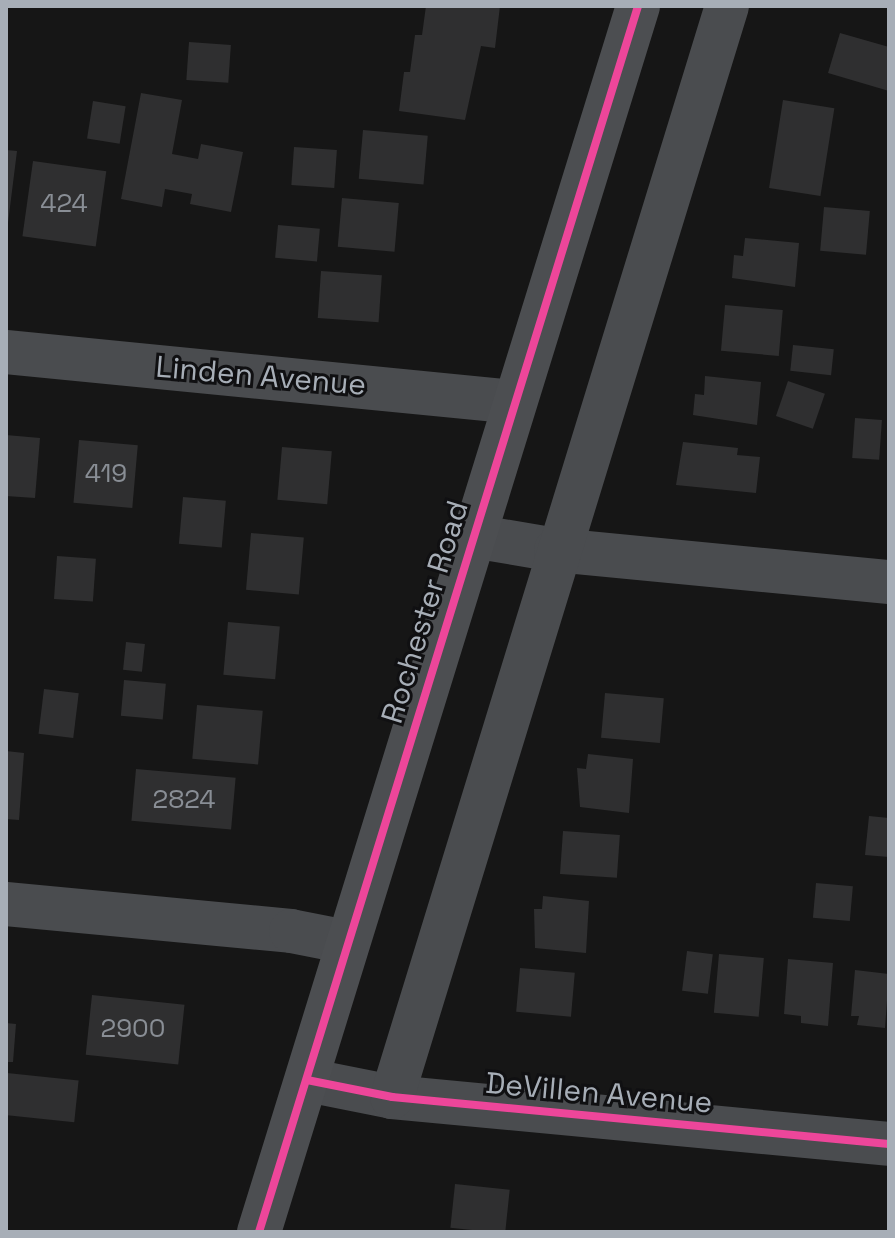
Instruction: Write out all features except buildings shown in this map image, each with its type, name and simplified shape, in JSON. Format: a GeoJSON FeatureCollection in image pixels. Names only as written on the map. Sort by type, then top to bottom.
{"type":"FeatureCollection","features":[{"type":"Feature","properties":{"kind":"main road","name":"Rochester Road"},"geometry":{"type":"LineString","coordinates":[[259,1232],[638,6]]}},
{"type":"Feature","properties":{"kind":"street"},"geometry":{"type":"LineString","coordinates":[[392,1097],[556,550],[727,6]]}},
{"type":"Feature","properties":{"kind":"street","name":"Linden Avenue"},"geometry":{"type":"LineString","coordinates":[[6,352],[515,402]]}},
{"type":"Feature","properties":{"kind":"street"},"geometry":{"type":"LineString","coordinates":[[473,536],[556,550],[889,582]]}},
{"type":"Feature","properties":{"kind":"street"},"geometry":{"type":"LineString","coordinates":[[6,904],[291,931],[347,942]]}},
{"type":"Feature","properties":{"kind":"street","name":"DeVillen Avenue"},"geometry":{"type":"LineString","coordinates":[[307,1080],[392,1097],[889,1144]]}},
{"type":"Feature","properties":{"kind":"cycle path"},"geometry":{"type":"LineString","coordinates":[[259,1232],[638,6]]}},
{"type":"Feature","properties":{"kind":"cycle path"},"geometry":{"type":"LineString","coordinates":[[307,1080],[392,1097],[889,1144]]}}]}
